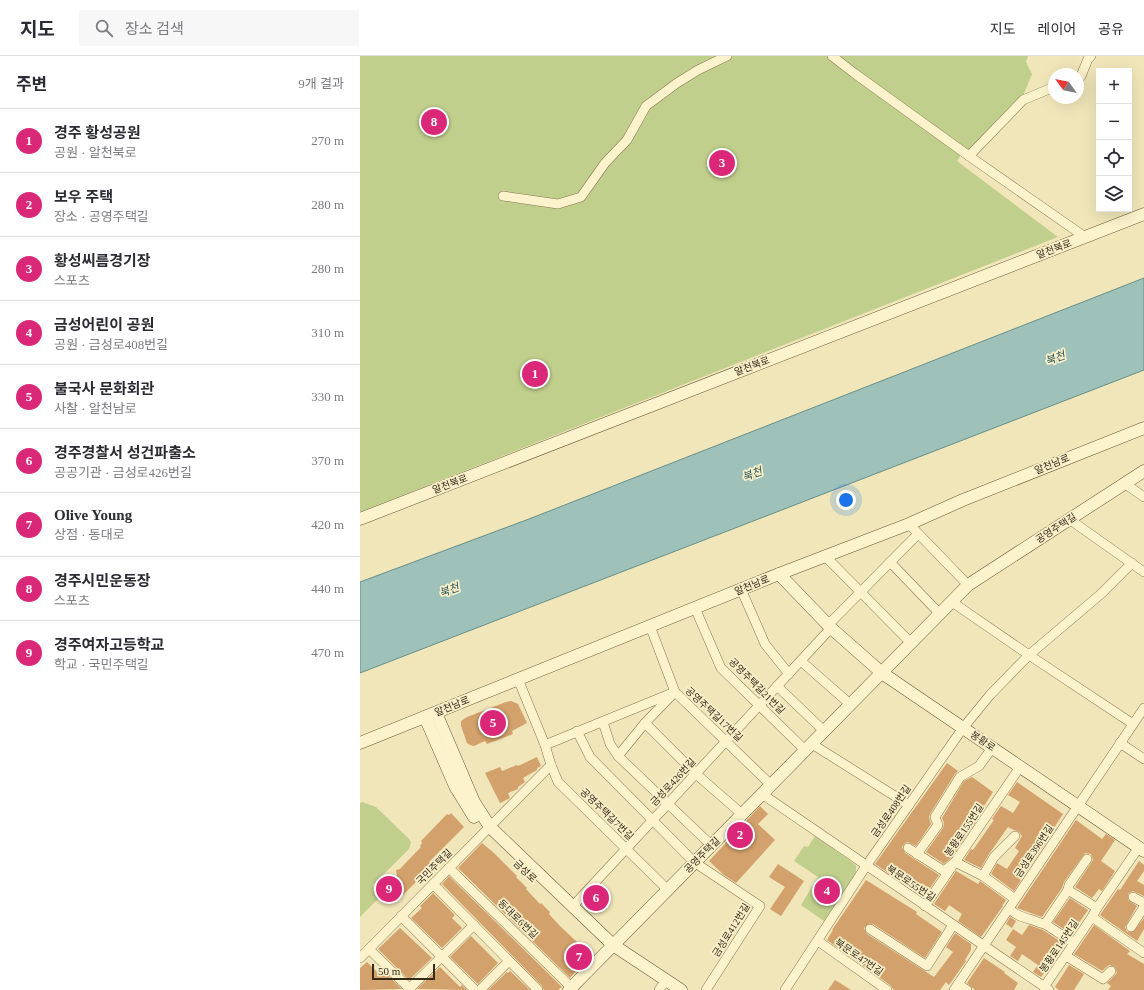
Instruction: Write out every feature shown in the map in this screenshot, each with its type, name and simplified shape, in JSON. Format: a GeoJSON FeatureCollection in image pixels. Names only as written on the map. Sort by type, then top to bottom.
{"type":"FeatureCollection","features":[{"type":"Feature","properties":{"kind":"street"},"geometry":{"type":"LineString","coordinates":[[503,196],[558,204],[581,197],[605,163],[627,140],[646,106],[676,83],[727,56]]}},
{"type":"Feature","properties":{"kind":"street"},"geometry":{"type":"LineString","coordinates":[[832,56],[969,156],[1085,237]]}},
{"type":"Feature","properties":{"kind":"street"},"geometry":{"type":"LineString","coordinates":[[1084,69],[1091,56]]}},
{"type":"Feature","properties":{"kind":"street"},"geometry":{"type":"LineString","coordinates":[[969,156],[1023,100],[1048,90]]}},
{"type":"Feature","properties":{"kind":"street","name":"알천북로"},"geometry":{"type":"LineString","coordinates":[[360,518],[1144,214]]}},
{"type":"Feature","properties":{"kind":"street","name":"알천남로"},"geometry":{"type":"LineString","coordinates":[[360,742],[518,680],[824,556],[909,524],[963,500],[1144,428]]}},
{"type":"Feature","properties":{"kind":"street","name":"공영주택길"},"geometry":{"type":"LineString","coordinates":[[570,988],[968,585],[1144,471]]}},
{"type":"Feature","properties":{"kind":"street"},"geometry":{"type":"LineString","coordinates":[[1124,483],[1144,498]]}},
{"type":"Feature","properties":{"kind":"street"},"geometry":{"type":"LineString","coordinates":[[1069,519],[1144,572]]}},
{"type":"Feature","properties":{"kind":"street"},"geometry":{"type":"LineString","coordinates":[[909,524],[968,585]]}},
{"type":"Feature","properties":{"kind":"street"},"geometry":{"type":"LineString","coordinates":[[830,626],[860,591],[918,534]]}},
{"type":"Feature","properties":{"kind":"street"},"geometry":{"type":"LineString","coordinates":[[824,556],[911,643]]}},
{"type":"Feature","properties":{"kind":"street"},"geometry":{"type":"LineString","coordinates":[[890,562],[940,614]]}},
{"type":"Feature","properties":{"kind":"street","name":"금성로408번길"},"geometry":{"type":"LineString","coordinates":[[789,989],[866,866],[963,728],[990,695],[1028,655],[1102,593],[1132,563]]}},
{"type":"Feature","properties":{"kind":"street","name":"봉황로"},"geometry":{"type":"LineString","coordinates":[[779,574],[830,626],[882,673],[1141,849]]}},
{"type":"Feature","properties":{"kind":"street"},"geometry":{"type":"LineString","coordinates":[[741,589],[765,644],[789,674]]}},
{"type":"Feature","properties":{"kind":"street"},"geometry":{"type":"LineString","coordinates":[[952,602],[1028,655],[1133,724]]}},
{"type":"Feature","properties":{"kind":"street","name":"공영주택길21번길"},"geometry":{"type":"LineString","coordinates":[[696,608],[721,668],[760,705],[809,747],[909,804]]}},
{"type":"Feature","properties":{"kind":"street","name":"공영주택길17번길"},"geometry":{"type":"LineString","coordinates":[[650,626],[675,692],[771,785]]}},
{"type":"Feature","properties":{"kind":"street","name":"금성로426번길"},"geometry":{"type":"LineString","coordinates":[[573,906],[801,661],[830,626]]}},
{"type":"Feature","properties":{"kind":"street"},"geometry":{"type":"LineString","coordinates":[[801,661],[850,704]]}},
{"type":"Feature","properties":{"kind":"street","name":"공영주택길7번길"},"geometry":{"type":"LineString","coordinates":[[518,680],[545,745],[558,782],[668,890]]}},
{"type":"Feature","properties":{"kind":"street"},"geometry":{"type":"LineString","coordinates":[[777,686],[824,731]]}},
{"type":"Feature","properties":{"kind":"street"},"geometry":{"type":"LineString","coordinates":[[545,745],[675,692]]}},
{"type":"Feature","properties":{"kind":"street"},"geometry":{"type":"LineString","coordinates":[[618,756],[675,692]]}},
{"type":"Feature","properties":{"kind":"street","name":"금성로396번길"},"geometry":{"type":"LineString","coordinates":[[956,987],[1144,708]]}},
{"type":"Feature","properties":{"kind":"street","name":"금성로"},"geometry":{"type":"LineString","coordinates":[[430,715],[487,830],[610,948],[663,986],[681,990]]}},
{"type":"Feature","properties":{"kind":"street"},"geometry":{"type":"LineString","coordinates":[[603,722],[610,744],[618,756],[711,845]]}},
{"type":"Feature","properties":{"kind":"street"},"geometry":{"type":"LineString","coordinates":[[645,724],[696,774],[742,814]]}},
{"type":"Feature","properties":{"kind":"street"},"geometry":{"type":"LineString","coordinates":[[577,731],[590,757],[694,862]]}},
{"type":"Feature","properties":{"kind":"street"},"geometry":{"type":"LineString","coordinates":[[1120,743],[1144,759]]}},
{"type":"Feature","properties":{"kind":"street"},"geometry":{"type":"LineString","coordinates":[[917,854],[938,825],[934,817],[960,777],[979,766],[992,748]]}},
{"type":"Feature","properties":{"kind":"street"},"geometry":{"type":"LineString","coordinates":[[487,830],[551,765]]}},
{"type":"Feature","properties":{"kind":"street","name":"봉황로155번길"},"geometry":{"type":"LineString","coordinates":[[925,906],[1020,766]]}},
{"type":"Feature","properties":{"kind":"street","name":"북문로55번길"},"geometry":{"type":"LineString","coordinates":[[762,794],[1046,988]]}},
{"type":"Feature","properties":{"kind":"street","name":"금성로"},"geometry":{"type":"LineString","coordinates":[[487,830],[573,906],[610,948]]}},
{"type":"Feature","properties":{"kind":"street","name":"국민주택길"},"geometry":{"type":"LineString","coordinates":[[360,958],[487,830]]}},
{"type":"Feature","properties":{"kind":"street"},"geometry":{"type":"LineString","coordinates":[[982,876],[994,857],[1015,836]]}},
{"type":"Feature","properties":{"kind":"street"},"geometry":{"type":"LineString","coordinates":[[908,848],[944,871],[955,862],[982,876],[1015,899]]}},
{"type":"Feature","properties":{"kind":"street","name":"봉황로145번길"},"geometry":{"type":"LineString","coordinates":[[1046,988],[1097,908],[1141,849]]}},
{"type":"Feature","properties":{"kind":"street"},"geometry":{"type":"LineString","coordinates":[[1045,924],[1087,859]]}},
{"type":"Feature","properties":{"kind":"street","name":"금성로412번길"},"geometry":{"type":"LineString","coordinates":[[694,862],[760,906],[706,990]]}},
{"type":"Feature","properties":{"kind":"street","name":"동대로6번길"},"geometry":{"type":"LineString","coordinates":[[449,868],[570,988]]}},
{"type":"Feature","properties":{"kind":"street"},"geometry":{"type":"LineString","coordinates":[[433,884],[538,990]]}},
{"type":"Feature","properties":{"kind":"street"},"geometry":{"type":"LineString","coordinates":[[1068,890],[1097,908]]}},
{"type":"Feature","properties":{"kind":"street"},"geometry":{"type":"LineString","coordinates":[[1133,897],[1144,903]]}},
{"type":"Feature","properties":{"kind":"street"},"geometry":{"type":"LineString","coordinates":[[1131,927],[1144,907]]}},
{"type":"Feature","properties":{"kind":"street"},"geometry":{"type":"LineString","coordinates":[[1008,909],[1020,917],[1045,924],[1074,943]]}},
{"type":"Feature","properties":{"kind":"street"},"geometry":{"type":"LineString","coordinates":[[401,916],[475,990]]}},
{"type":"Feature","properties":{"kind":"street"},"geometry":{"type":"LineString","coordinates":[[1092,917],[1142,948]]}},
{"type":"Feature","properties":{"kind":"street"},"geometry":{"type":"LineString","coordinates":[[369,949],[410,990],[474,925]]}},
{"type":"Feature","properties":{"kind":"street"},"geometry":{"type":"LineString","coordinates":[[870,929],[927,966],[953,925]]}},
{"type":"Feature","properties":{"kind":"street","name":"북문로47번길"},"geometry":{"type":"LineString","coordinates":[[818,941],[887,990]]}},
{"type":"Feature","properties":{"kind":"street"},"geometry":{"type":"LineString","coordinates":[[1066,956],[1103,979],[1111,971]]}},
{"type":"Feature","properties":{"kind":"street"},"geometry":{"type":"LineString","coordinates":[[480,990],[509,961]]}},
{"type":"Feature","properties":{"kind":"street"},"geometry":{"type":"LineString","coordinates":[[956,987],[967,990]]}},
{"type":"Feature","properties":{"kind":"green space"},"geometry":{"type":"Polygon","coordinates":[[[360,56],[1028,56],[1026,62],[1032,74],[1023,96],[970,150],[963,152],[957,161],[1058,237],[360,512],[360,56]]]}},
{"type":"Feature","properties":{"kind":"green space"},"geometry":{"type":"Polygon","coordinates":[[[362,802],[376,807],[411,842],[409,849],[373,885],[373,890],[380,897],[360,917],[360,803],[362,802]]]}},
{"type":"Feature","properties":{"kind":"green space"},"geometry":{"type":"Polygon","coordinates":[[[815,836],[856,865],[856,873],[824,921],[801,905],[818,877],[794,861],[804,846],[808,847],[815,836]]]}},
{"type":"Feature","properties":{"kind":"water","name":"북천"},"geometry":{"type":"Polygon","coordinates":[[[1144,278],[1144,370],[360,673],[360,582],[529,519],[1144,278]]]}},
{"type":"Feature","properties":{"kind":"building"},"geometry":{"type":"Polygon","coordinates":[[[511,701],[518,704],[527,723],[512,731],[513,734],[487,744],[485,741],[474,746],[467,743],[461,726],[461,721],[467,717],[511,701]]]}},
{"type":"Feature","properties":{"kind":"building"},"geometry":{"type":"Polygon","coordinates":[[[537,757],[541,766],[523,778],[525,782],[518,787],[518,789],[508,793],[510,798],[500,803],[485,773],[500,767],[502,771],[517,765],[518,766],[537,757]]]}},
{"type":"Feature","properties":{"kind":"building"},"geometry":{"type":"Polygon","coordinates":[[[947,763],[958,771],[930,814],[929,817],[931,824],[916,846],[908,842],[902,847],[905,853],[939,875],[924,897],[875,864],[947,763]]]}},
{"type":"Feature","properties":{"kind":"building"},"geometry":{"type":"Polygon","coordinates":[[[972,777],[993,792],[984,806],[986,807],[951,858],[944,864],[926,852],[943,828],[944,823],[942,818],[964,781],[972,777]]]}},
{"type":"Feature","properties":{"kind":"building"},"geometry":{"type":"Polygon","coordinates":[[[1017,782],[1063,814],[1034,860],[1031,858],[1018,878],[1021,880],[1014,891],[991,874],[997,863],[1007,869],[1019,851],[1015,848],[1022,836],[1019,832],[1008,827],[981,868],[964,860],[994,820],[992,819],[1001,806],[1013,813],[1020,802],[1008,795],[1017,782]]]}},
{"type":"Feature","properties":{"kind":"building"},"geometry":{"type":"Polygon","coordinates":[[[760,806],[768,814],[758,824],[775,840],[736,883],[724,875],[709,861],[760,806]]]}},
{"type":"Feature","properties":{"kind":"building"},"geometry":{"type":"Polygon","coordinates":[[[451,813],[464,827],[429,862],[433,865],[395,903],[393,901],[390,904],[383,897],[386,894],[382,890],[397,875],[396,870],[400,869],[421,847],[421,841],[447,814],[449,815],[451,813]]]}},
{"type":"Feature","properties":{"kind":"building"},"geometry":{"type":"Polygon","coordinates":[[[1076,820],[1102,839],[1106,834],[1115,840],[1101,861],[1115,871],[1102,891],[1099,889],[1092,898],[1075,887],[1093,860],[1091,854],[1085,853],[1064,882],[1062,888],[1042,917],[1017,908],[1076,820]]]}},
{"type":"Feature","properties":{"kind":"building"},"geometry":{"type":"Polygon","coordinates":[[[482,843],[517,876],[516,877],[527,888],[526,889],[550,912],[549,914],[560,926],[590,952],[590,954],[570,978],[458,868],[482,843]]]}},
{"type":"Feature","properties":{"kind":"building"},"geometry":{"type":"Polygon","coordinates":[[[1139,861],[1144,865],[1144,871],[1137,881],[1144,885],[1144,896],[1133,891],[1128,894],[1128,900],[1137,906],[1125,927],[1127,932],[1133,932],[1144,918],[1144,929],[1137,941],[1100,915],[1118,889],[1120,890],[1139,861]]]}},
{"type":"Feature","properties":{"kind":"building"},"geometry":{"type":"Polygon","coordinates":[[[778,864],[804,881],[781,916],[770,909],[785,887],[769,877],[778,864]]]}},
{"type":"Feature","properties":{"kind":"building"},"geometry":{"type":"Polygon","coordinates":[[[956,871],[978,884],[980,881],[1006,900],[981,937],[958,921],[962,914],[949,905],[945,911],[934,904],[956,871]]]}},
{"type":"Feature","properties":{"kind":"building"},"geometry":{"type":"Polygon","coordinates":[[[449,876],[562,987],[558,990],[544,990],[542,986],[442,884],[449,876]]]}},
{"type":"Feature","properties":{"kind":"building"},"geometry":{"type":"Polygon","coordinates":[[[866,880],[917,912],[916,914],[942,932],[925,958],[873,924],[868,924],[864,928],[867,934],[934,977],[953,952],[946,947],[955,933],[971,944],[971,950],[965,960],[966,961],[949,985],[946,982],[940,990],[894,990],[890,985],[827,940],[832,930],[866,880]]]}},
{"type":"Feature","properties":{"kind":"building"},"geometry":{"type":"Polygon","coordinates":[[[433,893],[455,915],[452,918],[462,928],[442,948],[411,918],[422,908],[420,906],[433,893]]]}},
{"type":"Feature","properties":{"kind":"building"},"geometry":{"type":"Polygon","coordinates":[[[1070,898],[1088,910],[1071,934],[1053,922],[1070,898]]]}},
{"type":"Feature","properties":{"kind":"building"},"geometry":{"type":"Polygon","coordinates":[[[1010,917],[1016,921],[1012,928],[1006,924],[1010,917]]]}},
{"type":"Feature","properties":{"kind":"building"},"geometry":{"type":"Polygon","coordinates":[[[1029,925],[1043,930],[1064,944],[1041,977],[1033,972],[1038,965],[1022,954],[1018,961],[1010,956],[1016,947],[1006,940],[1013,929],[1022,935],[1029,925]]]}},
{"type":"Feature","properties":{"kind":"building"},"geometry":{"type":"Polygon","coordinates":[[[1094,925],[1130,951],[1127,954],[1144,964],[1144,990],[1108,990],[1111,986],[1107,983],[1117,973],[1115,967],[1109,965],[1102,971],[1074,954],[1094,925]]]}},
{"type":"Feature","properties":{"kind":"building"},"geometry":{"type":"Polygon","coordinates":[[[400,928],[432,958],[409,980],[378,949],[400,928]]]}},
{"type":"Feature","properties":{"kind":"building"},"geometry":{"type":"Polygon","coordinates":[[[471,936],[498,963],[478,984],[450,957],[471,936]]]}},
{"type":"Feature","properties":{"kind":"building"},"geometry":{"type":"Polygon","coordinates":[[[984,958],[1018,983],[1014,990],[975,990],[967,983],[984,958]]]}},
{"type":"Feature","properties":{"kind":"building"},"geometry":{"type":"Polygon","coordinates":[[[367,962],[377,972],[381,969],[402,989],[360,990],[360,968],[367,962]]]}},
{"type":"Feature","properties":{"kind":"building"},"geometry":{"type":"Polygon","coordinates":[[[1069,965],[1084,974],[1074,990],[1059,990],[1055,987],[1069,965]]]}},
{"type":"Feature","properties":{"kind":"building"},"geometry":{"type":"Polygon","coordinates":[[[440,967],[460,987],[462,985],[467,990],[417,989],[440,967]]]}},
{"type":"Feature","properties":{"kind":"building"},"geometry":{"type":"Polygon","coordinates":[[[510,971],[530,990],[488,990],[507,972],[508,973],[510,971]]]}},
{"type":"Feature","properties":{"kind":"building"},"geometry":{"type":"Polygon","coordinates":[[[835,980],[851,990],[828,990],[835,980]]]}},
{"type":"Feature","properties":{"kind":"place","name":"경주시민운동장"},"geometry":{"type":"Point","coordinates":[434,122]}},
{"type":"Feature","properties":{"kind":"place","name":"황성씨름경기장"},"geometry":{"type":"Point","coordinates":[722,163]}},
{"type":"Feature","properties":{"kind":"place","name":"경주 황성공원"},"geometry":{"type":"Point","coordinates":[535,374]}},
{"type":"Feature","properties":{"kind":"place","name":"불국사 문화회관"},"geometry":{"type":"Point","coordinates":[493,723]}},
{"type":"Feature","properties":{"kind":"place","name":"보우 주택"},"geometry":{"type":"Point","coordinates":[740,835]}},
{"type":"Feature","properties":{"kind":"place","name":"경주여자고등학교"},"geometry":{"type":"Point","coordinates":[389,889]}},
{"type":"Feature","properties":{"kind":"place","name":"금성어린이 공원"},"geometry":{"type":"Point","coordinates":[827,891]}},
{"type":"Feature","properties":{"kind":"place","name":"경주경찰서 성건파출소"},"geometry":{"type":"Point","coordinates":[596,898]}},
{"type":"Feature","properties":{"kind":"place","name":"Olive Young"},"geometry":{"type":"Point","coordinates":[579,957]}}]}
